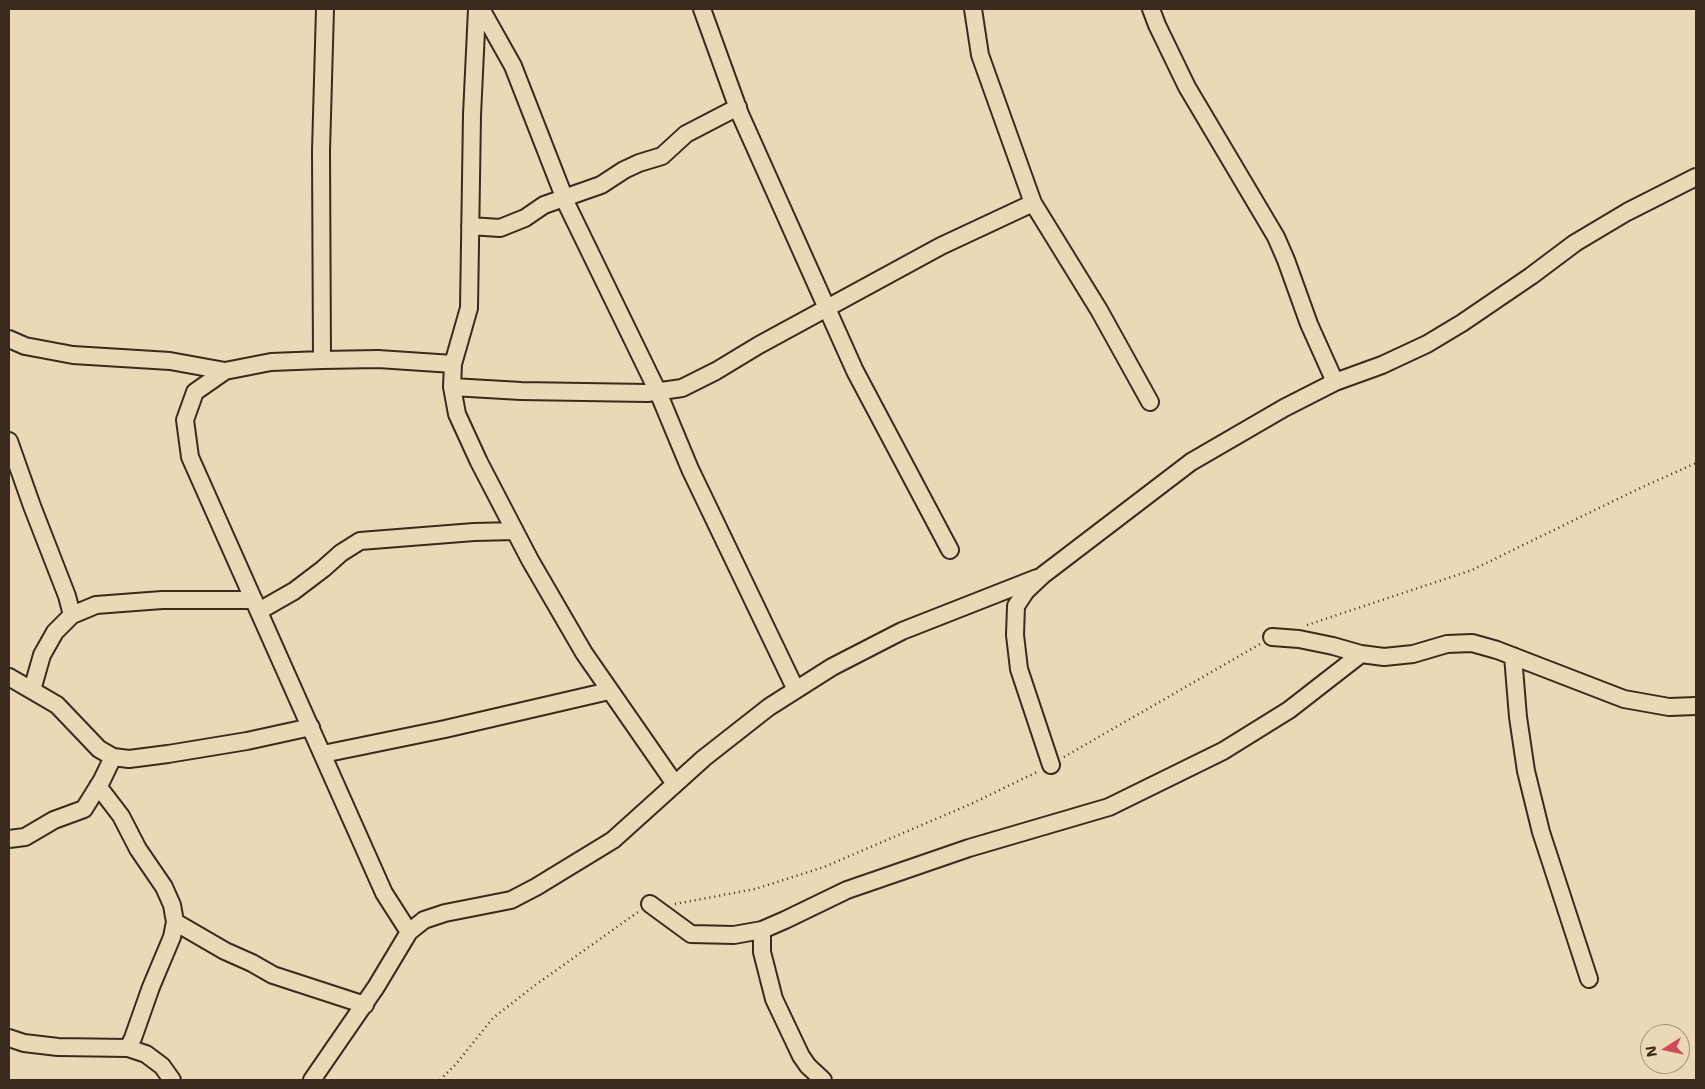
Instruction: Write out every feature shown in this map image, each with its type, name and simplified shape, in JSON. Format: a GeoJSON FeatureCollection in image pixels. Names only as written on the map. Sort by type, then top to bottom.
{"type":"FeatureCollection","features":[{"type":"Feature","properties":{"kind":"street"},"geometry":{"type":"LineString","coordinates":[[322,360],[321,151],[325,9]]}},
{"type":"Feature","properties":{"kind":"street"},"geometry":{"type":"LineString","coordinates":[[477,9],[469,308],[453,364],[452,387],[457,414],[479,462],[515,531],[584,653],[675,784]]}},
{"type":"Feature","properties":{"kind":"street"},"geometry":{"type":"LineString","coordinates":[[481,9],[513,66],[564,198],[592,260],[625,321],[658,392],[690,469],[796,690]]}},
{"type":"Feature","properties":{"kind":"street"},"geometry":{"type":"LineString","coordinates":[[702,9],[738,107],[855,371],[950,550]]}},
{"type":"Feature","properties":{"kind":"street"},"geometry":{"type":"LineString","coordinates":[[972,9],[980,54],[1033,203],[1099,310],[1150,402]]}},
{"type":"Feature","properties":{"kind":"street"},"geometry":{"type":"LineString","coordinates":[[1151,9],[1187,87],[1276,237],[1309,324],[1335,382]]}},
{"type":"Feature","properties":{"kind":"street"},"geometry":{"type":"LineString","coordinates":[[470,226],[500,228],[525,218],[544,205],[601,185],[624,170],[662,156],[686,134],[738,107]]}},
{"type":"Feature","properties":{"kind":"street"},"geometry":{"type":"LineString","coordinates":[[1052,765],[1020,669],[1015,635],[1016,606],[1026,591],[1043,575],[1191,462],[1284,408],[1335,382],[1382,365],[1427,344],[1493,302],[1575,243],[1627,212],[1696,177]]}},
{"type":"Feature","properties":{"kind":"street"},"geometry":{"type":"LineString","coordinates":[[452,387],[520,391],[647,393],[682,388],[941,246],[1033,203]]}},
{"type":"Feature","properties":{"kind":"street"},"geometry":{"type":"LineString","coordinates":[[9,340],[25,346],[73,355],[170,361],[224,371],[271,362],[322,360],[378,360],[453,364]]}},
{"type":"Feature","properties":{"kind":"street"},"geometry":{"type":"LineString","coordinates":[[224,371],[195,392],[185,420],[190,457],[384,893],[409,932]]}},
{"type":"Feature","properties":{"kind":"street"},"geometry":{"type":"LineString","coordinates":[[9,441],[67,596],[72,615]]}},
{"type":"Feature","properties":{"kind":"street"},"geometry":{"type":"LineString","coordinates":[[32,690],[42,655],[55,632],[72,615],[96,605],[162,600],[257,605],[294,591],[323,570],[341,553],[360,541],[466,532],[515,531]]}},
{"type":"Feature","properties":{"kind":"street"},"geometry":{"type":"LineString","coordinates":[[312,1080],[365,1004],[409,932],[424,920],[445,913],[511,900],[536,887],[613,840],[704,758],[769,707],[832,667],[902,630],[1043,575]]}},
{"type":"Feature","properties":{"kind":"street"},"geometry":{"type":"LineString","coordinates":[[1272,637],[1299,639],[1361,654],[1384,657],[1413,654],[1447,644],[1472,643],[1497,650],[1624,699],[1670,707],[1696,706]]}},
{"type":"Feature","properties":{"kind":"street"},"geometry":{"type":"LineString","coordinates":[[650,904],[691,934],[734,935],[762,930],[847,890],[969,848],[1109,807],[1223,751],[1289,710],[1361,654]]}},
{"type":"Feature","properties":{"kind":"street"},"geometry":{"type":"LineString","coordinates":[[1513,656],[1518,717],[1526,771],[1542,832],[1589,979]]}},
{"type":"Feature","properties":{"kind":"street"},"geometry":{"type":"LineString","coordinates":[[9,677],[57,705],[99,749],[113,757],[129,760],[247,741],[311,728]]}},
{"type":"Feature","properties":{"kind":"street"},"geometry":{"type":"LineString","coordinates":[[323,754],[610,691]]}},
{"type":"Feature","properties":{"kind":"street"},"geometry":{"type":"LineString","coordinates":[[9,839],[25,836],[54,820],[84,809],[113,757]]}},
{"type":"Feature","properties":{"kind":"street"},"geometry":{"type":"LineString","coordinates":[[98,786],[121,816],[138,849],[164,886],[172,905],[175,922],[172,937],[128,1048]]}},
{"type":"Feature","properties":{"kind":"street"},"geometry":{"type":"LineString","coordinates":[[175,922],[225,951],[273,975],[365,1004]]}},
{"type":"Feature","properties":{"kind":"street"},"geometry":{"type":"LineString","coordinates":[[762,930],[762,952],[774,999],[801,1056],[808,1066],[824,1080]]}},
{"type":"Feature","properties":{"kind":"street"},"geometry":{"type":"LineString","coordinates":[[9,1038],[24,1043],[58,1048],[128,1048],[146,1054],[162,1066],[172,1080]]}}]}
